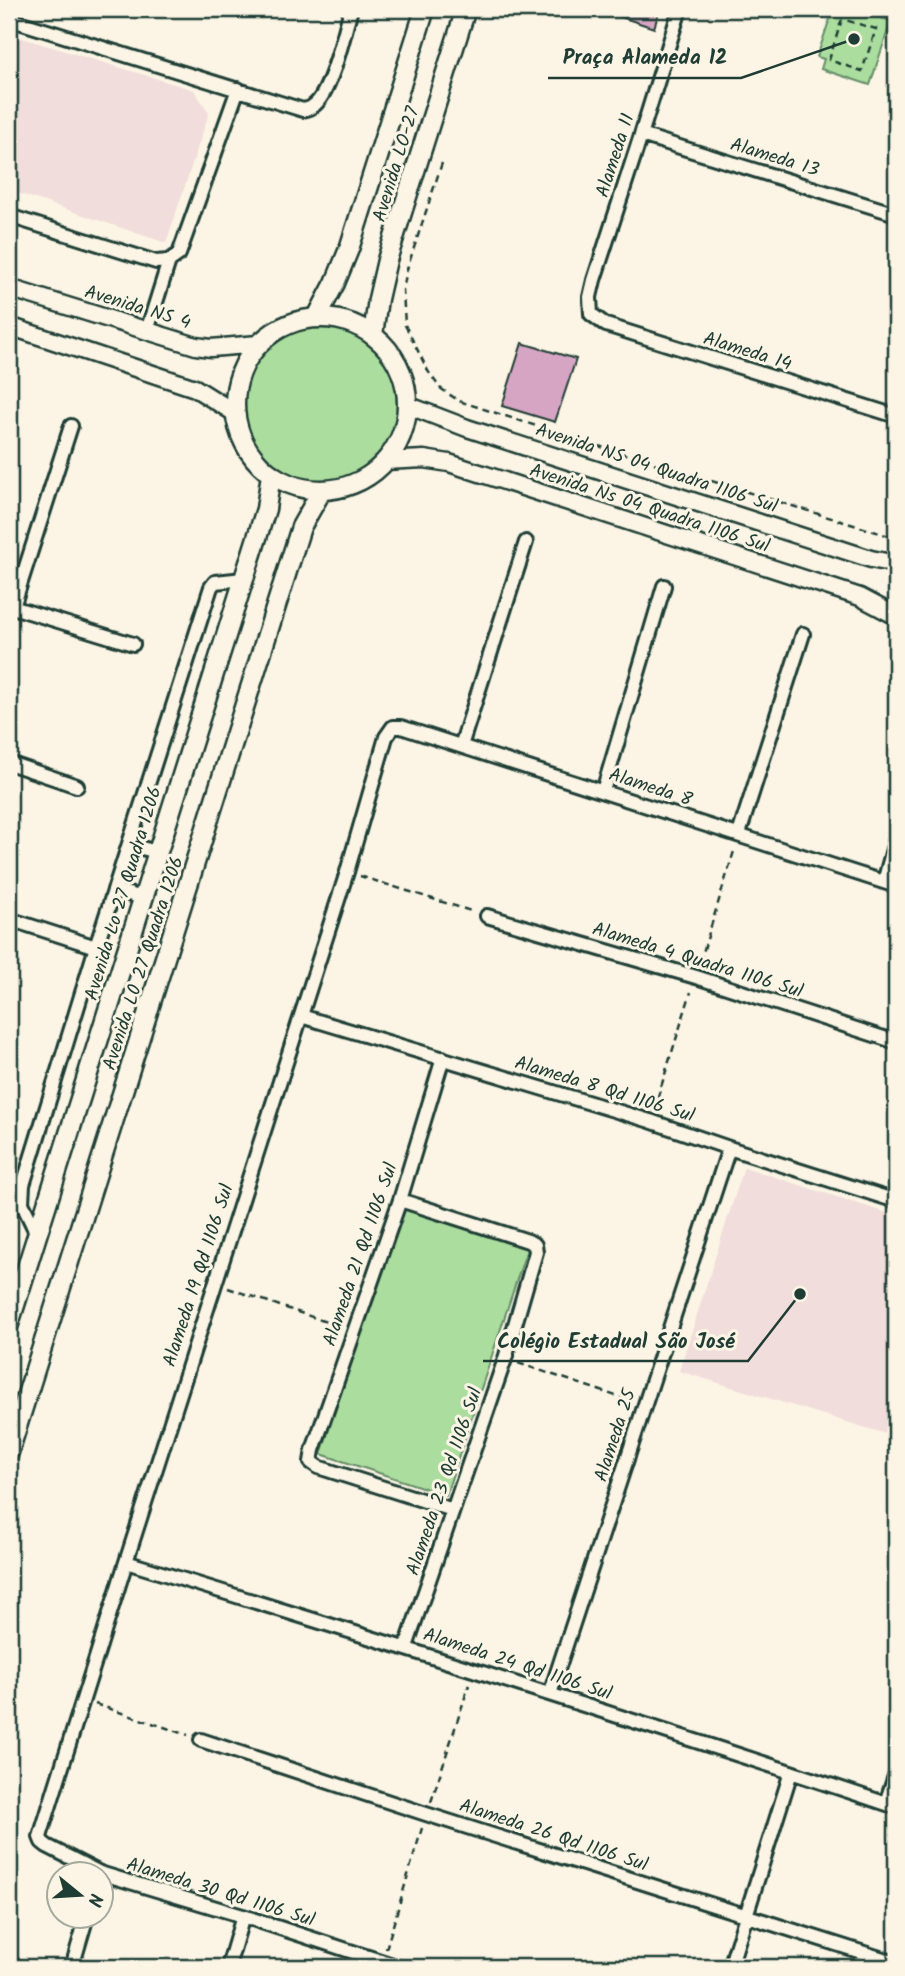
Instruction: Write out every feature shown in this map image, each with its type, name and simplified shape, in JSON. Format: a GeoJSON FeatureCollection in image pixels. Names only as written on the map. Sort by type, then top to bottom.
{"type":"FeatureCollection","features":[{"type":"Feature","properties":{"kind":"main road","name":"Avenida LO-27"},"geometry":{"type":"LineString","coordinates":[[317,317],[349,249],[425,9]]}},
{"type":"Feature","properties":{"kind":"main road","name":"Avenida LO-27"},"geometry":{"type":"LineString","coordinates":[[373,335],[387,260],[466,9]]}},
{"type":"Feature","properties":{"kind":"main road"},"geometry":{"type":"LineString","coordinates":[[317,317],[340,319],[373,335],[395,359],[404,381],[407,405],[397,444],[385,461],[357,482],[340,488],[304,489],[271,474],[253,458],[241,437],[235,413],[239,376],[258,344],[275,330],[295,321],[317,317]]}},
{"type":"Feature","properties":{"kind":"main road","name":"Avenida Lo 27 Quadra 1206"},"geometry":{"type":"LineString","coordinates":[[9,1324],[266,509],[271,474]]}},
{"type":"Feature","properties":{"kind":"main road","name":"Avenida L0 27 Quadra 1206"},"geometry":{"type":"LineString","coordinates":[[9,1452],[301,527],[322,490]]}},
{"type":"Feature","properties":{"kind":"street"},"geometry":{"type":"LineString","coordinates":[[9,19],[303,110],[315,106],[331,77],[351,9]]}},
{"type":"Feature","properties":{"kind":"street","name":"Alameda 11"},"geometry":{"type":"LineString","coordinates":[[592,314],[590,297],[594,280],[680,9]]}},
{"type":"Feature","properties":{"kind":"street"},"geometry":{"type":"LineString","coordinates":[[9,216],[156,262],[169,261],[179,254],[237,89]]}},
{"type":"Feature","properties":{"kind":"street","name":"Alameda 13"},"geometry":{"type":"LineString","coordinates":[[641,135],[896,214]]}},
{"type":"Feature","properties":{"kind":"street"},"geometry":{"type":"LineString","coordinates":[[147,331],[169,261]]}},
{"type":"Feature","properties":{"kind":"street","name":"Avenida NS 4"},"geometry":{"type":"LineString","coordinates":[[9,288],[196,346],[211,348],[258,344]]}},
{"type":"Feature","properties":{"kind":"street","name":"Alameda 14"},"geometry":{"type":"LineString","coordinates":[[592,314],[606,326],[896,416]]}},
{"type":"Feature","properties":{"kind":"street"},"geometry":{"type":"LineString","coordinates":[[9,326],[195,388],[235,413]]}},
{"type":"Feature","properties":{"kind":"street","name":"Avenida NS 04 Quadra 1106 Sul"},"geometry":{"type":"LineString","coordinates":[[407,405],[467,428],[872,559],[896,564]]}},
{"type":"Feature","properties":{"kind":"street"},"geometry":{"type":"LineString","coordinates":[[71,426],[11,607],[133,644]]}},
{"type":"Feature","properties":{"kind":"street","name":"Avenida Ns 04 Quadra 1106 Sul"},"geometry":{"type":"LineString","coordinates":[[385,461],[424,459],[449,463],[860,597],[896,617]]}},
{"type":"Feature","properties":{"kind":"street"},"geometry":{"type":"LineString","coordinates":[[461,746],[526,542]]}},
{"type":"Feature","properties":{"kind":"street"},"geometry":{"type":"LineString","coordinates":[[37,1234],[22,1203],[23,1185],[114,890],[211,587],[215,582],[244,579]]}},
{"type":"Feature","properties":{"kind":"street"},"geometry":{"type":"LineString","coordinates":[[603,791],[664,586]]}},
{"type":"Feature","properties":{"kind":"street"},"geometry":{"type":"LineString","coordinates":[[739,835],[803,634]]}},
{"type":"Feature","properties":{"kind":"street","name":"Alameda 8"},"geometry":{"type":"LineString","coordinates":[[393,727],[401,727],[890,884]]}},
{"type":"Feature","properties":{"kind":"street","name":"Alameda 19 Qd 1106 Sul"},"geometry":{"type":"LineString","coordinates":[[40,1837],[347,872],[386,737],[393,727]]}},
{"type":"Feature","properties":{"kind":"street"},"geometry":{"type":"LineString","coordinates":[[9,763],[77,786]]}},
{"type":"Feature","properties":{"kind":"street"},"geometry":{"type":"LineString","coordinates":[[890,884],[896,838]]}},
{"type":"Feature","properties":{"kind":"street"},"geometry":{"type":"LineString","coordinates":[[129,845],[158,852]]}},
{"type":"Feature","properties":{"kind":"street"},"geometry":{"type":"LineString","coordinates":[[114,890],[143,898]]}},
{"type":"Feature","properties":{"kind":"street","name":"Alameda 4 Quadra 1106 Sul"},"geometry":{"type":"LineString","coordinates":[[487,916],[696,977],[896,1042]]}},
{"type":"Feature","properties":{"kind":"street"},"geometry":{"type":"LineString","coordinates":[[9,919],[96,947]]}},
{"type":"Feature","properties":{"kind":"street","name":"Alameda 8 Qd 1106 Sul"},"geometry":{"type":"LineString","coordinates":[[301,1016],[637,1117],[896,1201]]}},
{"type":"Feature","properties":{"kind":"street","name":"Alameda 21 Qd 1106 Sul"},"geometry":{"type":"LineString","coordinates":[[443,1058],[400,1200],[353,1331],[311,1462],[318,1467],[453,1510]]}},
{"type":"Feature","properties":{"kind":"street","name":"Alameda 25"},"geometry":{"type":"LineString","coordinates":[[550,1694],[729,1148]]}},
{"type":"Feature","properties":{"kind":"street","name":"Alameda 23 Qd 1106 Sul"},"geometry":{"type":"LineString","coordinates":[[400,1200],[528,1241],[535,1245],[537,1252],[505,1359],[406,1647]]}},
{"type":"Feature","properties":{"kind":"street","name":"Alameda 24 Qd 1106 Sul"},"geometry":{"type":"LineString","coordinates":[[126,1562],[406,1647],[891,1805]]}},
{"type":"Feature","properties":{"kind":"street","name":"Alameda 26 Qd 1106 Sul"},"geometry":{"type":"LineString","coordinates":[[201,1740],[896,1963]]}},
{"type":"Feature","properties":{"kind":"street"},"geometry":{"type":"LineString","coordinates":[[730,1967],[791,1772]]}},
{"type":"Feature","properties":{"kind":"street"},"geometry":{"type":"LineString","coordinates":[[891,1805],[896,1773]]}},
{"type":"Feature","properties":{"kind":"street","name":"Alameda 30 Qd 1106 Sul"},"geometry":{"type":"LineString","coordinates":[[40,1837],[47,1846],[74,1860]]}},
{"type":"Feature","properties":{"kind":"street","name":"Alameda 30 Qd 1106 Sul"},"geometry":{"type":"LineString","coordinates":[[116,1879],[243,1916],[382,1965],[399,1967]]}},
{"type":"Feature","properties":{"kind":"street"},"geometry":{"type":"LineString","coordinates":[[228,1967],[243,1916]]}},
{"type":"Feature","properties":{"kind":"street"},"geometry":{"type":"LineString","coordinates":[[72,1967],[83,1930]]}},
{"type":"Feature","properties":{"kind":"path"},"geometry":{"type":"LineString","coordinates":[[837,9],[842,19],[829,60],[862,71],[876,29],[842,19]]}},
{"type":"Feature","properties":{"kind":"path"},"geometry":{"type":"LineString","coordinates":[[442,163],[407,269],[403,290],[405,325],[428,371],[440,387],[459,401],[896,538]]}},
{"type":"Feature","properties":{"kind":"path"},"geometry":{"type":"LineString","coordinates":[[347,872],[487,916]]}},
{"type":"Feature","properties":{"kind":"path"},"geometry":{"type":"LineString","coordinates":[[215,1284],[353,1331]]}},
{"type":"Feature","properties":{"kind":"path"},"geometry":{"type":"LineString","coordinates":[[505,1359],[644,1406]]}},
{"type":"Feature","properties":{"kind":"path"},"geometry":{"type":"LineString","coordinates":[[82,1700],[201,1740]]}},
{"type":"Feature","properties":{"kind":"shaded area"},"geometry":{"type":"Polygon","coordinates":[[[9,34],[194,90],[209,113],[166,243],[9,190],[9,34]]]}},
{"type":"Feature","properties":{"kind":"shaded area"},"geometry":{"type":"Polygon","coordinates":[[[744,1167],[896,1216],[896,1437],[679,1371],[744,1167]]]}},
{"type":"Feature","properties":{"kind":"green space"},"geometry":{"type":"Polygon","coordinates":[[[833,9],[852,9],[891,21],[870,85],[821,69],[824,59],[817,57],[833,9]]]}},
{"type":"Feature","properties":{"kind":"green space"},"geometry":{"type":"Polygon","coordinates":[[[317,317],[373,335],[407,405],[385,461],[340,488],[271,474],[235,413],[239,376],[258,344],[317,317]]]}},
{"type":"Feature","properties":{"kind":"green space"},"geometry":{"type":"Polygon","coordinates":[[[402,1208],[527,1249],[446,1495],[321,1454],[402,1208]]]}},
{"type":"Feature","properties":{"kind":"building"},"geometry":{"type":"Polygon","coordinates":[[[597,9],[660,9],[654,28],[597,9]]]}},
{"type":"Feature","properties":{"kind":"building"},"geometry":{"type":"Polygon","coordinates":[[[522,343],[576,359],[555,422],[502,406],[522,343]]]}},
{"type":"Feature","properties":{"kind":"place","name":"Praça Alameda 12"},"geometry":{"type":"Point","coordinates":[854,39]}},
{"type":"Feature","properties":{"kind":"place","name":"Colégio Estadual São José"},"geometry":{"type":"Point","coordinates":[800,1294]}}]}
